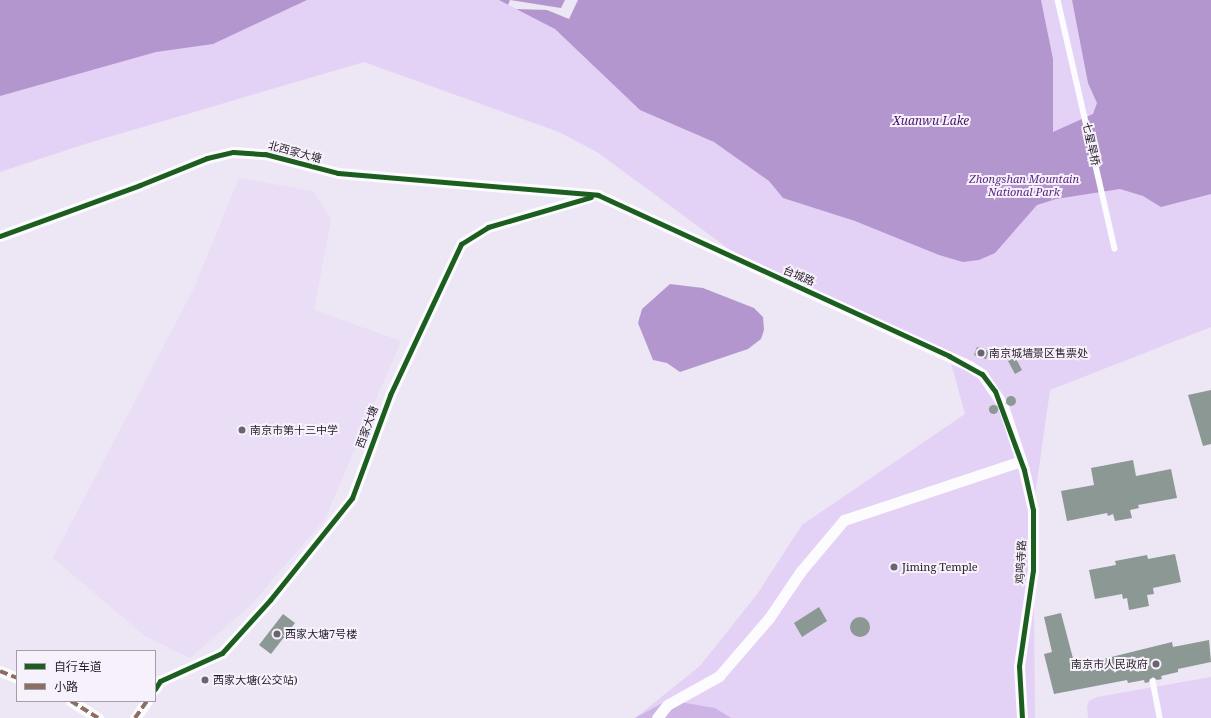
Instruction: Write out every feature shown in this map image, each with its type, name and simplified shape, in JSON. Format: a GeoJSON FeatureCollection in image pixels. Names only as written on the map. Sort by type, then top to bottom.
{"type":"FeatureCollection","features":[{"type":"Feature","properties":{"kind":"street","name":"北西家大塘"},"geometry":{"type":"LineString","coordinates":[[0,236],[81,208],[206,158],[233,152],[265,154],[338,173],[598,195]]}},
{"type":"Feature","properties":{"kind":"street","name":"台城路"},"geometry":{"type":"LineString","coordinates":[[598,195],[949,356],[982,374],[989,382]]}},
{"type":"Feature","properties":{"kind":"street","name":"西家大塘"},"geometry":{"type":"LineString","coordinates":[[156,687],[160,681],[222,653],[270,600],[352,498],[390,395],[462,244],[488,227],[598,195]]}},
{"type":"Feature","properties":{"kind":"street","name":"鸡鸣寺路"},"geometry":{"type":"LineString","coordinates":[[989,382],[1002,405],[1021,461],[1032,510],[1032,570],[1019,666],[1022,718]]}},
{"type":"Feature","properties":{"kind":"street"},"geometry":{"type":"LineString","coordinates":[[657,718],[666,705],[719,676],[769,618],[801,571],[844,520],[1021,461]]}},
{"type":"Feature","properties":{"kind":"street"},"geometry":{"type":"LineString","coordinates":[[0,671],[16,678]]}},
{"type":"Feature","properties":{"kind":"street"},"geometry":{"type":"LineString","coordinates":[[73,702],[98,718]]}},
{"type":"Feature","properties":{"kind":"street"},"geometry":{"type":"LineString","coordinates":[[135,718],[146,702]]}},
{"type":"Feature","properties":{"kind":"lane","name":"七星旱桥"},"geometry":{"type":"LineString","coordinates":[[1058,0],[1115,249]]}},
{"type":"Feature","properties":{"kind":"lane"},"geometry":{"type":"LineString","coordinates":[[1153,681],[1160,718]]}},
{"type":"Feature","properties":{"kind":"shaded area","name":"南京市第十三中学"},"geometry":{"type":"Polygon","coordinates":[[[239,178],[313,191],[331,220],[314,310],[401,341],[325,519],[251,605],[190,658],[145,636],[53,558],[194,288],[239,178]]]}},
{"type":"Feature","properties":{"kind":"shaded area"},"geometry":{"type":"Polygon","coordinates":[[[668,700],[715,708],[731,718],[635,718],[668,700]]]}},
{"type":"Feature","properties":{"kind":"green space","name":"Zhongshan Mountain National Park"},"geometry":{"type":"Polygon","coordinates":[[[0,0],[1211,0],[1211,327],[1050,390],[1033,510],[1035,718],[635,718],[700,666],[758,593],[802,525],[965,414],[949,356],[771,280],[597,152],[559,132],[364,62],[85,144],[0,172],[0,0]]]}},
{"type":"Feature","properties":{"kind":"green space"},"geometry":{"type":"Polygon","coordinates":[[[1211,677],[1211,718],[1088,718],[1087,707],[1089,701],[1097,697],[1211,677]]]}},
{"type":"Feature","properties":{"kind":"water"},"geometry":{"type":"Polygon","coordinates":[[[0,0],[307,0],[213,44],[156,52],[0,96],[0,0]]]}},
{"type":"Feature","properties":{"kind":"water","name":"Xuanwu Lake"},"geometry":{"type":"Polygon","coordinates":[[[499,0],[1041,0],[1053,59],[1053,132],[1093,114],[1097,103],[1088,83],[1072,0],[1211,0],[1211,194],[1161,207],[1143,196],[1120,189],[1056,199],[1037,205],[995,253],[979,260],[963,262],[939,255],[855,221],[783,198],[769,181],[714,142],[640,110],[555,29],[499,0]]]}},
{"type":"Feature","properties":{"kind":"water"},"geometry":{"type":"Polygon","coordinates":[[[670,284],[703,288],[754,308],[763,317],[764,330],[761,339],[748,349],[680,372],[667,363],[653,360],[638,323],[642,309],[670,284]]]}},
{"type":"Feature","properties":{"kind":"pier"},"geometry":{"type":"Polygon","coordinates":[[[510,0],[561,8],[565,0],[578,0],[569,19],[547,10],[516,9],[508,5],[510,0]]]}},
{"type":"Feature","properties":{"kind":"building","name":"南京城墙景区售票处"},"geometry":{"type":"Polygon","coordinates":[[[977,347],[989,351],[986,359],[974,355],[977,347]]]}},
{"type":"Feature","properties":{"kind":"building"},"geometry":{"type":"Polygon","coordinates":[[[1015,357],[1022,370],[1015,374],[1008,361],[1015,357]]]}},
{"type":"Feature","properties":{"kind":"building"},"geometry":{"type":"Polygon","coordinates":[[[1211,390],[1211,444],[1203,446],[1188,395],[1211,390]]]}},
{"type":"Feature","properties":{"kind":"building"},"geometry":{"type":"Polygon","coordinates":[[[1011,396],[1016,401],[1011,406],[1006,401],[1011,396]]]}},
{"type":"Feature","properties":{"kind":"building"},"geometry":{"type":"Polygon","coordinates":[[[993,404],[998,409],[993,414],[988,409],[993,404]]]}},
{"type":"Feature","properties":{"kind":"building"},"geometry":{"type":"Polygon","coordinates":[[[1133,460],[1136,476],[1171,469],[1177,498],[1138,505],[1139,508],[1130,510],[1132,518],[1115,521],[1113,514],[1108,516],[1107,513],[1067,521],[1061,491],[1094,485],[1091,468],[1133,460]]]}},
{"type":"Feature","properties":{"kind":"building"},"geometry":{"type":"Polygon","coordinates":[[[1175,554],[1181,582],[1153,588],[1154,594],[1147,595],[1149,606],[1129,610],[1127,598],[1123,599],[1122,594],[1095,599],[1089,570],[1116,565],[1115,561],[1147,555],[1148,559],[1175,554]]]}},
{"type":"Feature","properties":{"kind":"building"},"geometry":{"type":"Polygon","coordinates":[[[819,607],[827,621],[802,637],[794,623],[819,607]]]}},
{"type":"Feature","properties":{"kind":"building"},"geometry":{"type":"Polygon","coordinates":[[[1061,613],[1075,666],[1172,642],[1173,647],[1209,640],[1211,662],[1178,669],[1178,672],[1161,676],[1162,679],[1157,680],[1153,677],[1149,682],[1145,683],[1144,680],[1128,683],[1127,680],[1054,694],[1044,654],[1052,652],[1044,617],[1061,613]]]}},
{"type":"Feature","properties":{"kind":"building","name":"西家大塘7号楼"},"geometry":{"type":"Polygon","coordinates":[[[283,614],[295,623],[271,654],[259,645],[283,614]]]}},
{"type":"Feature","properties":{"kind":"building"},"geometry":{"type":"Polygon","coordinates":[[[860,617],[867,620],[870,627],[867,634],[860,637],[853,634],[850,627],[853,620],[860,617]]]}},
{"type":"Feature","properties":{"kind":"marked path"},"geometry":{"type":"LineString","coordinates":[[0,671],[16,678]]}},
{"type":"Feature","properties":{"kind":"marked path"},"geometry":{"type":"LineString","coordinates":[[73,702],[98,718]]}},
{"type":"Feature","properties":{"kind":"marked path"},"geometry":{"type":"LineString","coordinates":[[135,718],[146,702]]}},
{"type":"Feature","properties":{"kind":"cycle path"},"geometry":{"type":"LineString","coordinates":[[0,236],[140,185],[207,158],[233,152],[265,154],[338,173],[598,195],[949,356],[982,374],[995,391],[1024,470],[1033,510],[1033,570],[1019,666],[1022,718]]}},
{"type":"Feature","properties":{"kind":"cycle path"},"geometry":{"type":"LineString","coordinates":[[156,687],[160,681],[222,653],[270,600],[352,498],[390,395],[461,244],[488,227],[591,197]]}},
{"type":"Feature","properties":{"kind":"place","name":"南京城墙景区售票处"},"geometry":{"type":"Point","coordinates":[981,353]}},
{"type":"Feature","properties":{"kind":"place","name":"南京市第十三中学"},"geometry":{"type":"Point","coordinates":[242,430]}},
{"type":"Feature","properties":{"kind":"place","name":"Jiming Temple"},"geometry":{"type":"Point","coordinates":[894,567]}},
{"type":"Feature","properties":{"kind":"place","name":"西家大塘7号楼"},"geometry":{"type":"Point","coordinates":[277,634]}},
{"type":"Feature","properties":{"kind":"place","name":"南京市人民政府"},"geometry":{"type":"Point","coordinates":[1156,664]}},
{"type":"Feature","properties":{"kind":"place","name":"西家大塘(公交站)"},"geometry":{"type":"Point","coordinates":[205,680]}}]}
